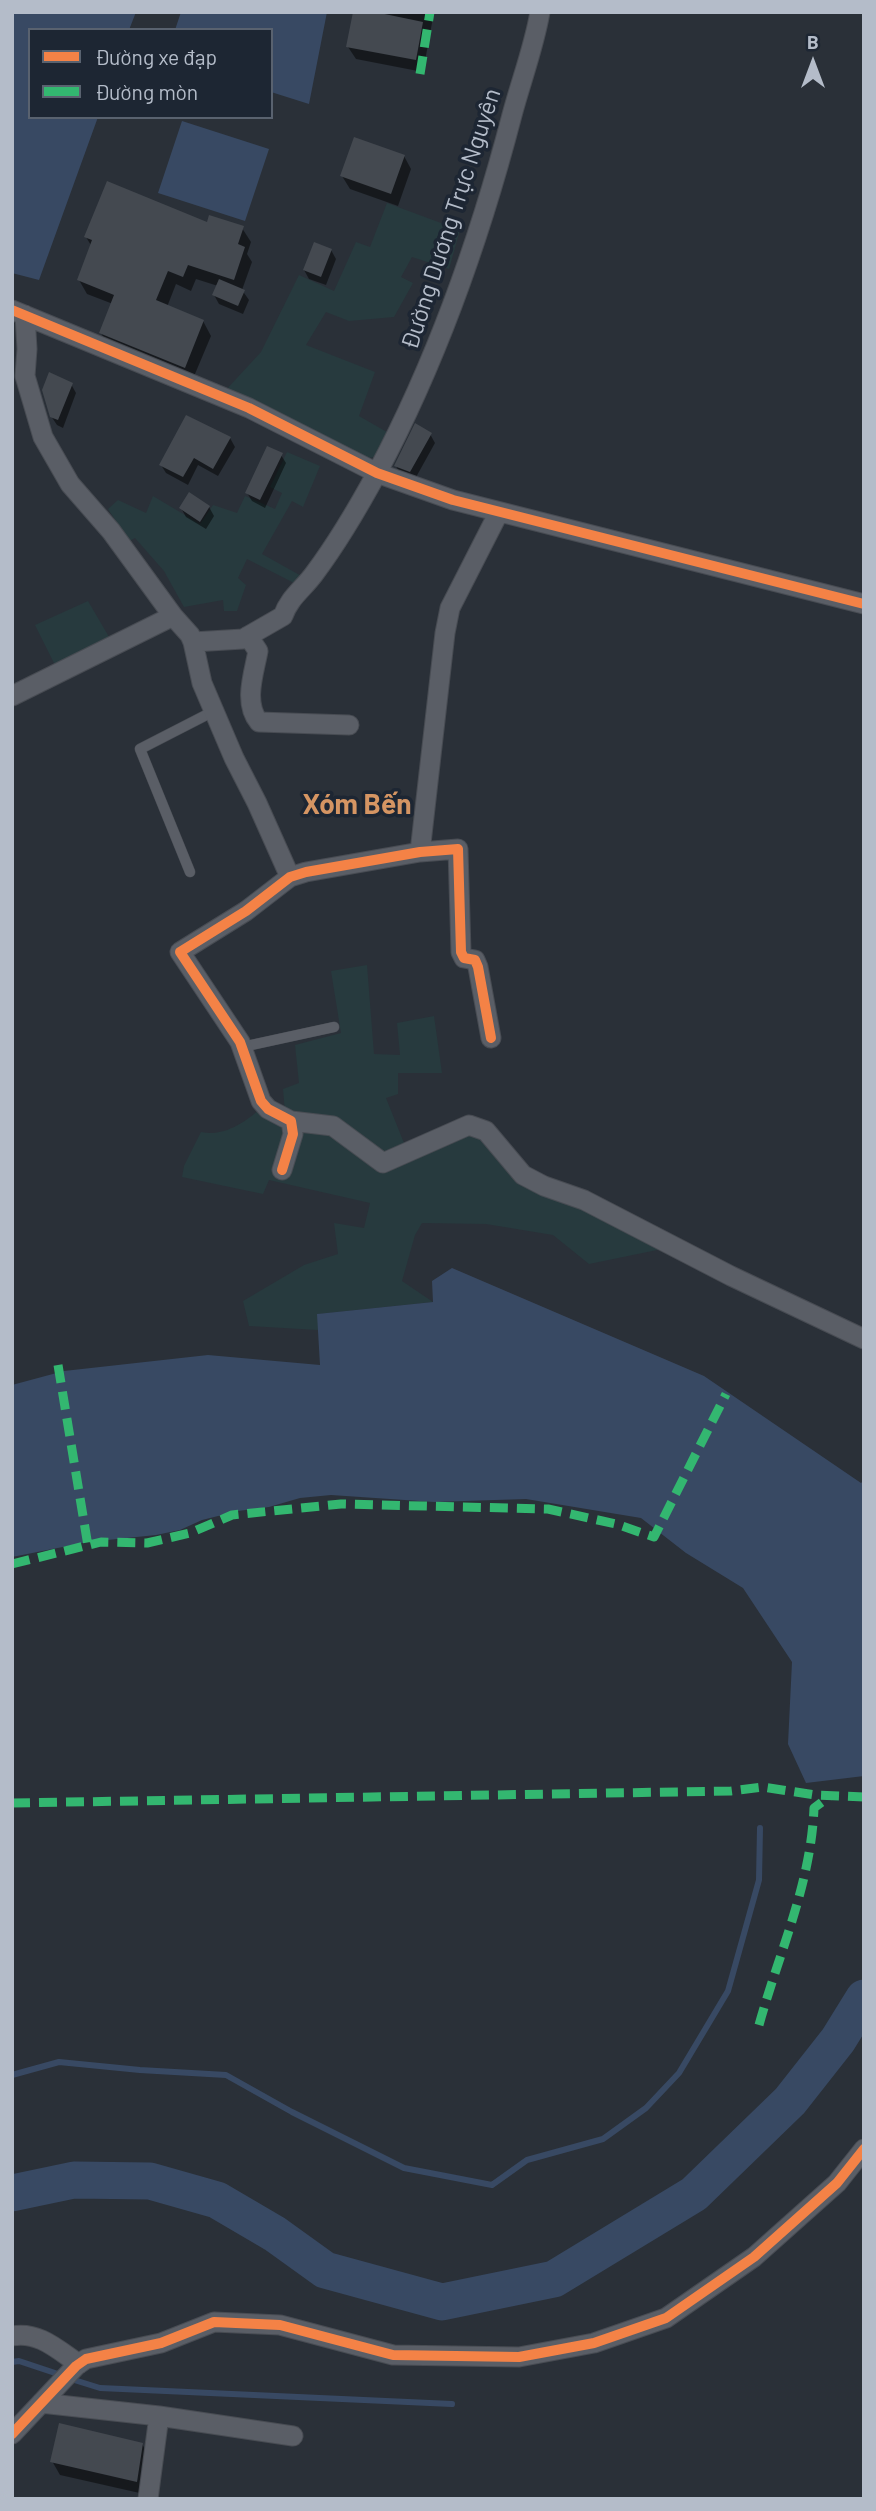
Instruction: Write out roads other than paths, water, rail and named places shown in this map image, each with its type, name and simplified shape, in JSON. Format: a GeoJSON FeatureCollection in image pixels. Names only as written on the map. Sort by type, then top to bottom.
{"type":"FeatureCollection","features":[{"type":"Feature","properties":{"kind":"street","name":"Đường Dương Trực Nguyên"},"geometry":{"type":"LineString","coordinates":[[248,636],[283,616],[287,603],[313,576],[348,523],[409,412],[437,349],[468,261],[506,139],[540,12]]}},
{"type":"Feature","properties":{"kind":"street"},"geometry":{"type":"LineString","coordinates":[[19,312],[250,408],[377,473],[453,500],[864,604]]}},
{"type":"Feature","properties":{"kind":"street"},"geometry":{"type":"LineString","coordinates":[[19,312],[27,349],[25,376],[43,437],[70,484],[111,531],[193,642],[202,683],[290,877]]}},
{"type":"Feature","properties":{"kind":"street"},"geometry":{"type":"LineString","coordinates":[[420,852],[450,608],[499,512]]}},
{"type":"Feature","properties":{"kind":"street"},"geometry":{"type":"LineString","coordinates":[[12,696],[173,616]]}},
{"type":"Feature","properties":{"kind":"street"},"geometry":{"type":"LineString","coordinates":[[193,642],[232,641],[248,636],[258,651],[251,693],[253,715],[259,722],[349,725]]}},
{"type":"Feature","properties":{"kind":"street"},"geometry":{"type":"LineString","coordinates":[[491,1038],[478,967],[475,960],[464,958],[461,952],[458,849],[420,852],[290,877],[246,911],[180,952],[242,1047],[261,1101],[268,1109],[291,1121],[333,1126],[383,1163],[469,1125],[486,1131],[523,1175],[544,1186],[584,1200],[731,1276],[864,1339]]}},
{"type":"Feature","properties":{"kind":"street"},"geometry":{"type":"LineString","coordinates":[[282,1170],[293,1134],[291,1121]]}},
{"type":"Feature","properties":{"kind":"street"},"geometry":{"type":"LineString","coordinates":[[12,2434],[86,2359],[161,2343],[214,2322],[280,2325],[393,2355],[519,2357],[594,2343],[666,2318],[754,2257],[837,2183],[864,2149]]}},
{"type":"Feature","properties":{"kind":"street"},"geometry":{"type":"LineString","coordinates":[[12,2336],[33,2335],[78,2365]]}},
{"type":"Feature","properties":{"kind":"street"},"geometry":{"type":"LineString","coordinates":[[41,2403],[159,2416],[293,2436]]}},
{"type":"Feature","properties":{"kind":"street"},"geometry":{"type":"LineString","coordinates":[[148,2499],[159,2416]]}},
{"type":"Feature","properties":{"kind":"lane"},"geometry":{"type":"LineString","coordinates":[[190,872],[140,749],[215,710]]}},
{"type":"Feature","properties":{"kind":"lane"},"geometry":{"type":"LineString","coordinates":[[242,1047],[334,1027]]}},
{"type":"Feature","properties":{"kind":"water"},"geometry":{"type":"Polygon","coordinates":[[[12,12],[136,12],[130,28],[28,28],[28,119],[97,119],[39,280],[12,273],[12,12]]]}},
{"type":"Feature","properties":{"kind":"water"},"geometry":{"type":"Polygon","coordinates":[[[181,12],[327,12],[309,104],[273,93],[273,28],[176,28],[181,12]]]}},
{"type":"Feature","properties":{"kind":"water"},"geometry":{"type":"Polygon","coordinates":[[[182,121],[269,149],[245,221],[158,193],[182,121]]]}},
{"type":"Feature","properties":{"kind":"water"},"geometry":{"type":"Polygon","coordinates":[[[452,1268],[704,1376],[861,1483],[864,1480],[864,1776],[806,1783],[788,1744],[792,1662],[743,1588],[686,1553],[641,1518],[526,1499],[434,1502],[331,1495],[300,1498],[269,1507],[238,1511],[156,1535],[88,1542],[12,1557],[12,1385],[64,1371],[208,1355],[320,1365],[317,1314],[433,1302],[432,1281],[452,1268]]]}},
{"type":"Feature","properties":{"kind":"waterway"},"geometry":{"type":"LineString","coordinates":[[12,2075],[59,2062],[226,2075],[292,2112],[404,2168],[492,2185],[527,2160],[603,2139],[646,2108],[679,2073],[728,1991],[759,1880],[760,1828]]}},
{"type":"Feature","properties":{"kind":"waterway"},"geometry":{"type":"LineString","coordinates":[[12,2193],[74,2180],[150,2181],[217,2200],[275,2234],[325,2270],[442,2302],[554,2279],[694,2194],[790,2101],[838,2040],[864,1998]]}},
{"type":"Feature","properties":{"kind":"waterway"},"geometry":{"type":"LineString","coordinates":[[12,2362],[19,2361],[61,2375]]}},
{"type":"Feature","properties":{"kind":"waterway"},"geometry":{"type":"LineString","coordinates":[[71,2379],[100,2388],[452,2404]]}},
{"type":"Feature","properties":{"kind":"district","name":"Xóm Bến"},"geometry":{"type":"Point","coordinates":[357,805]}}]}
